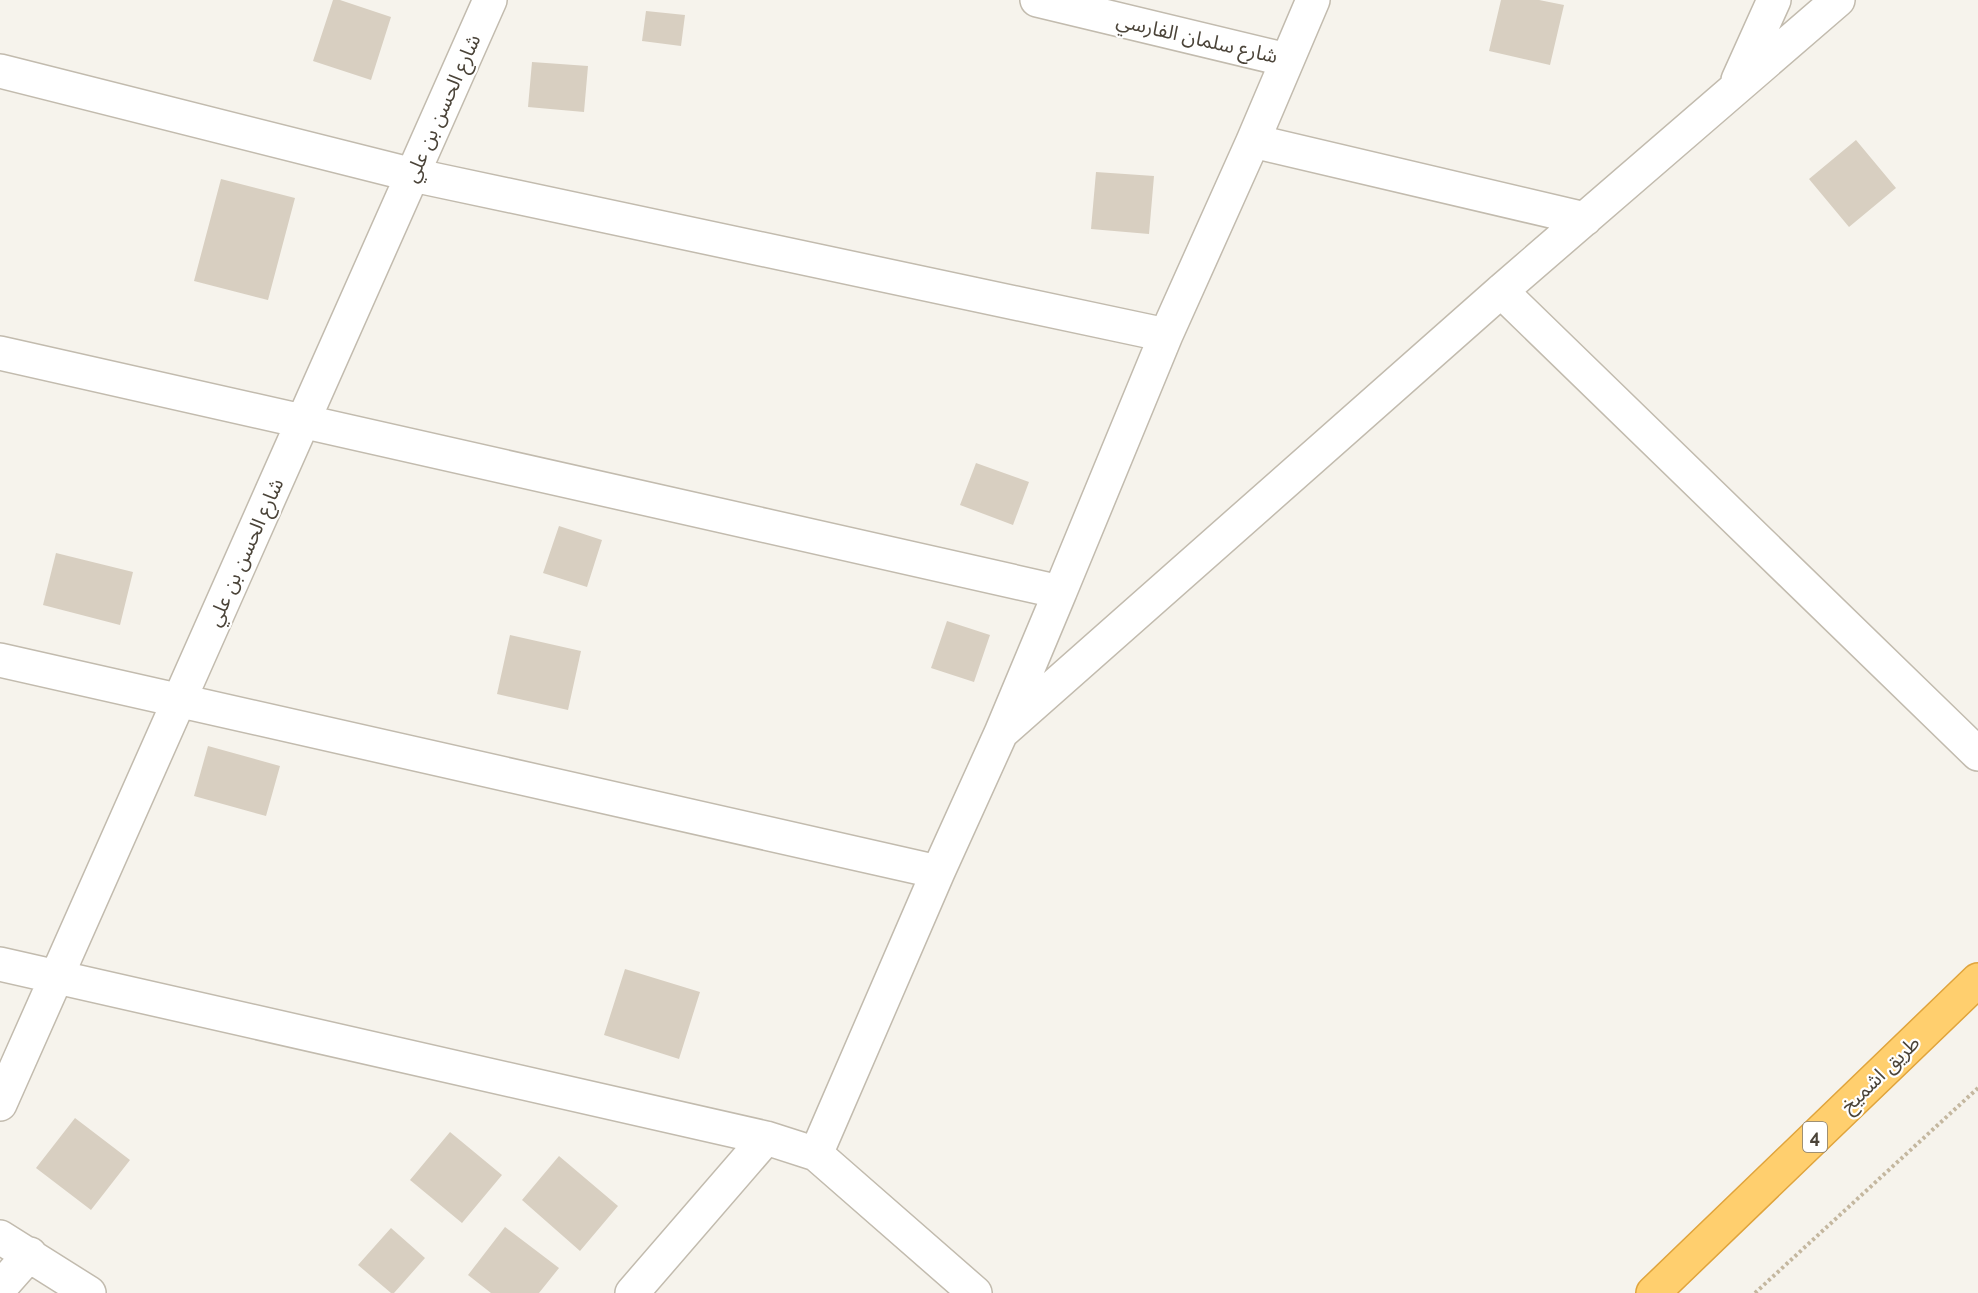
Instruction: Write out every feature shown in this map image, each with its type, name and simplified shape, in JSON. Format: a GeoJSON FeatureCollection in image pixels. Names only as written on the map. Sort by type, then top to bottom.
{"type":"FeatureCollection","features":[{"type":"Feature","properties":{"kind":"highway","name":"طريق اشميخ"},"geometry":{"type":"LineString","coordinates":[[1653,1293],[1978,980]]}},
{"type":"Feature","properties":{"kind":"street","name":"شارع الحسن بن علي"},"geometry":{"type":"LineString","coordinates":[[0,1104],[490,0]]}},
{"type":"Feature","properties":{"kind":"street","name":"شارع سلمان الفارسي"},"geometry":{"type":"LineString","coordinates":[[1037,0],[1287,60]]}},
{"type":"Feature","properties":{"kind":"street"},"geometry":{"type":"LineString","coordinates":[[816,1154],[1001,733],[1166,335],[1313,0]]}},
{"type":"Feature","properties":{"kind":"street"},"geometry":{"type":"LineString","coordinates":[[1733,91],[1774,0]]}},
{"type":"Feature","properties":{"kind":"street"},"geometry":{"type":"LineString","coordinates":[[1001,733],[1501,291],[1838,0]]}},
{"type":"Feature","properties":{"kind":"street"},"geometry":{"type":"LineString","coordinates":[[0,71],[413,175],[1166,335]]}},
{"type":"Feature","properties":{"kind":"street"},"geometry":{"type":"LineString","coordinates":[[1253,141],[1585,219]]}},
{"type":"Feature","properties":{"kind":"street"},"geometry":{"type":"LineString","coordinates":[[1501,291],[1978,754]]}},
{"type":"Feature","properties":{"kind":"street"},"geometry":{"type":"LineString","coordinates":[[0,353],[1060,592]]}},
{"type":"Feature","properties":{"kind":"street"},"geometry":{"type":"LineString","coordinates":[[0,660],[938,872]]}},
{"type":"Feature","properties":{"kind":"street"},"geometry":{"type":"LineString","coordinates":[[0,964],[766,1138],[816,1154],[975,1293]]}},
{"type":"Feature","properties":{"kind":"street"},"geometry":{"type":"LineString","coordinates":[[632,1293],[766,1138]]}},
{"type":"Feature","properties":{"kind":"street"},"geometry":{"type":"LineString","coordinates":[[0,1237],[89,1293]]}},
{"type":"Feature","properties":{"kind":"street"},"geometry":{"type":"LineString","coordinates":[[0,1288],[30,1254]]}},
{"type":"Feature","properties":{"kind":"path"},"geometry":{"type":"LineString","coordinates":[[1755,1293],[1978,1088]]}},
{"type":"Feature","properties":{"kind":"building"},"geometry":{"type":"Polygon","coordinates":[[[333,0],[340,0],[391,17],[371,80],[313,61],[333,0]]]}},
{"type":"Feature","properties":{"kind":"building"},"geometry":{"type":"Polygon","coordinates":[[[1501,0],[1539,0],[1564,5],[1550,65],[1489,51],[1501,0]]]}},
{"type":"Feature","properties":{"kind":"building"},"geometry":{"type":"Polygon","coordinates":[[[646,11],[685,15],[681,46],[642,41],[646,11]]]}},
{"type":"Feature","properties":{"kind":"building"},"geometry":{"type":"Polygon","coordinates":[[[532,62],[588,66],[584,112],[528,107],[532,62]]]}},
{"type":"Feature","properties":{"kind":"building"},"geometry":{"type":"Polygon","coordinates":[[[1856,140],[1896,188],[1849,227],[1809,179],[1856,140]]]}},
{"type":"Feature","properties":{"kind":"building"},"geometry":{"type":"Polygon","coordinates":[[[1096,172],[1154,176],[1149,234],[1091,229],[1096,172]]]}},
{"type":"Feature","properties":{"kind":"building"},"geometry":{"type":"Polygon","coordinates":[[[221,179],[295,198],[268,300],[194,281],[221,179]]]}},
{"type":"Feature","properties":{"kind":"building"},"geometry":{"type":"Polygon","coordinates":[[[976,463],[1029,482],[1013,525],[960,505],[976,463]]]}},
{"type":"Feature","properties":{"kind":"building"},"geometry":{"type":"Polygon","coordinates":[[[559,526],[602,540],[587,587],[543,573],[559,526]]]}},
{"type":"Feature","properties":{"kind":"building"},"geometry":{"type":"Polygon","coordinates":[[[56,553],[133,572],[120,625],[43,605],[56,553]]]}},
{"type":"Feature","properties":{"kind":"building"},"geometry":{"type":"Polygon","coordinates":[[[947,621],[990,635],[974,682],[931,668],[947,621]]]}},
{"type":"Feature","properties":{"kind":"building"},"geometry":{"type":"Polygon","coordinates":[[[510,635],[581,651],[568,710],[497,694],[510,635]]]}},
{"type":"Feature","properties":{"kind":"building"},"geometry":{"type":"Polygon","coordinates":[[[208,746],[280,766],[266,816],[194,796],[208,746]]]}},
{"type":"Feature","properties":{"kind":"building"},"geometry":{"type":"Polygon","coordinates":[[[625,969],[700,992],[679,1059],[604,1035],[625,969]]]}},
{"type":"Feature","properties":{"kind":"building"},"geometry":{"type":"Polygon","coordinates":[[[75,1118],[130,1160],[91,1210],[36,1168],[75,1118]]]}},
{"type":"Feature","properties":{"kind":"building"},"geometry":{"type":"Polygon","coordinates":[[[450,1132],[502,1175],[462,1223],[410,1180],[450,1132]]]}},
{"type":"Feature","properties":{"kind":"building"},"geometry":{"type":"Polygon","coordinates":[[[559,1156],[618,1206],[580,1251],[522,1200],[559,1156]]]}},
{"type":"Feature","properties":{"kind":"building"},"geometry":{"type":"Polygon","coordinates":[[[505,1227],[559,1268],[539,1293],[491,1293],[468,1275],[505,1227]]]}},
{"type":"Feature","properties":{"kind":"building"},"geometry":{"type":"Polygon","coordinates":[[[391,1228],[425,1258],[394,1293],[391,1293],[358,1265],[391,1228]]]}}]}
